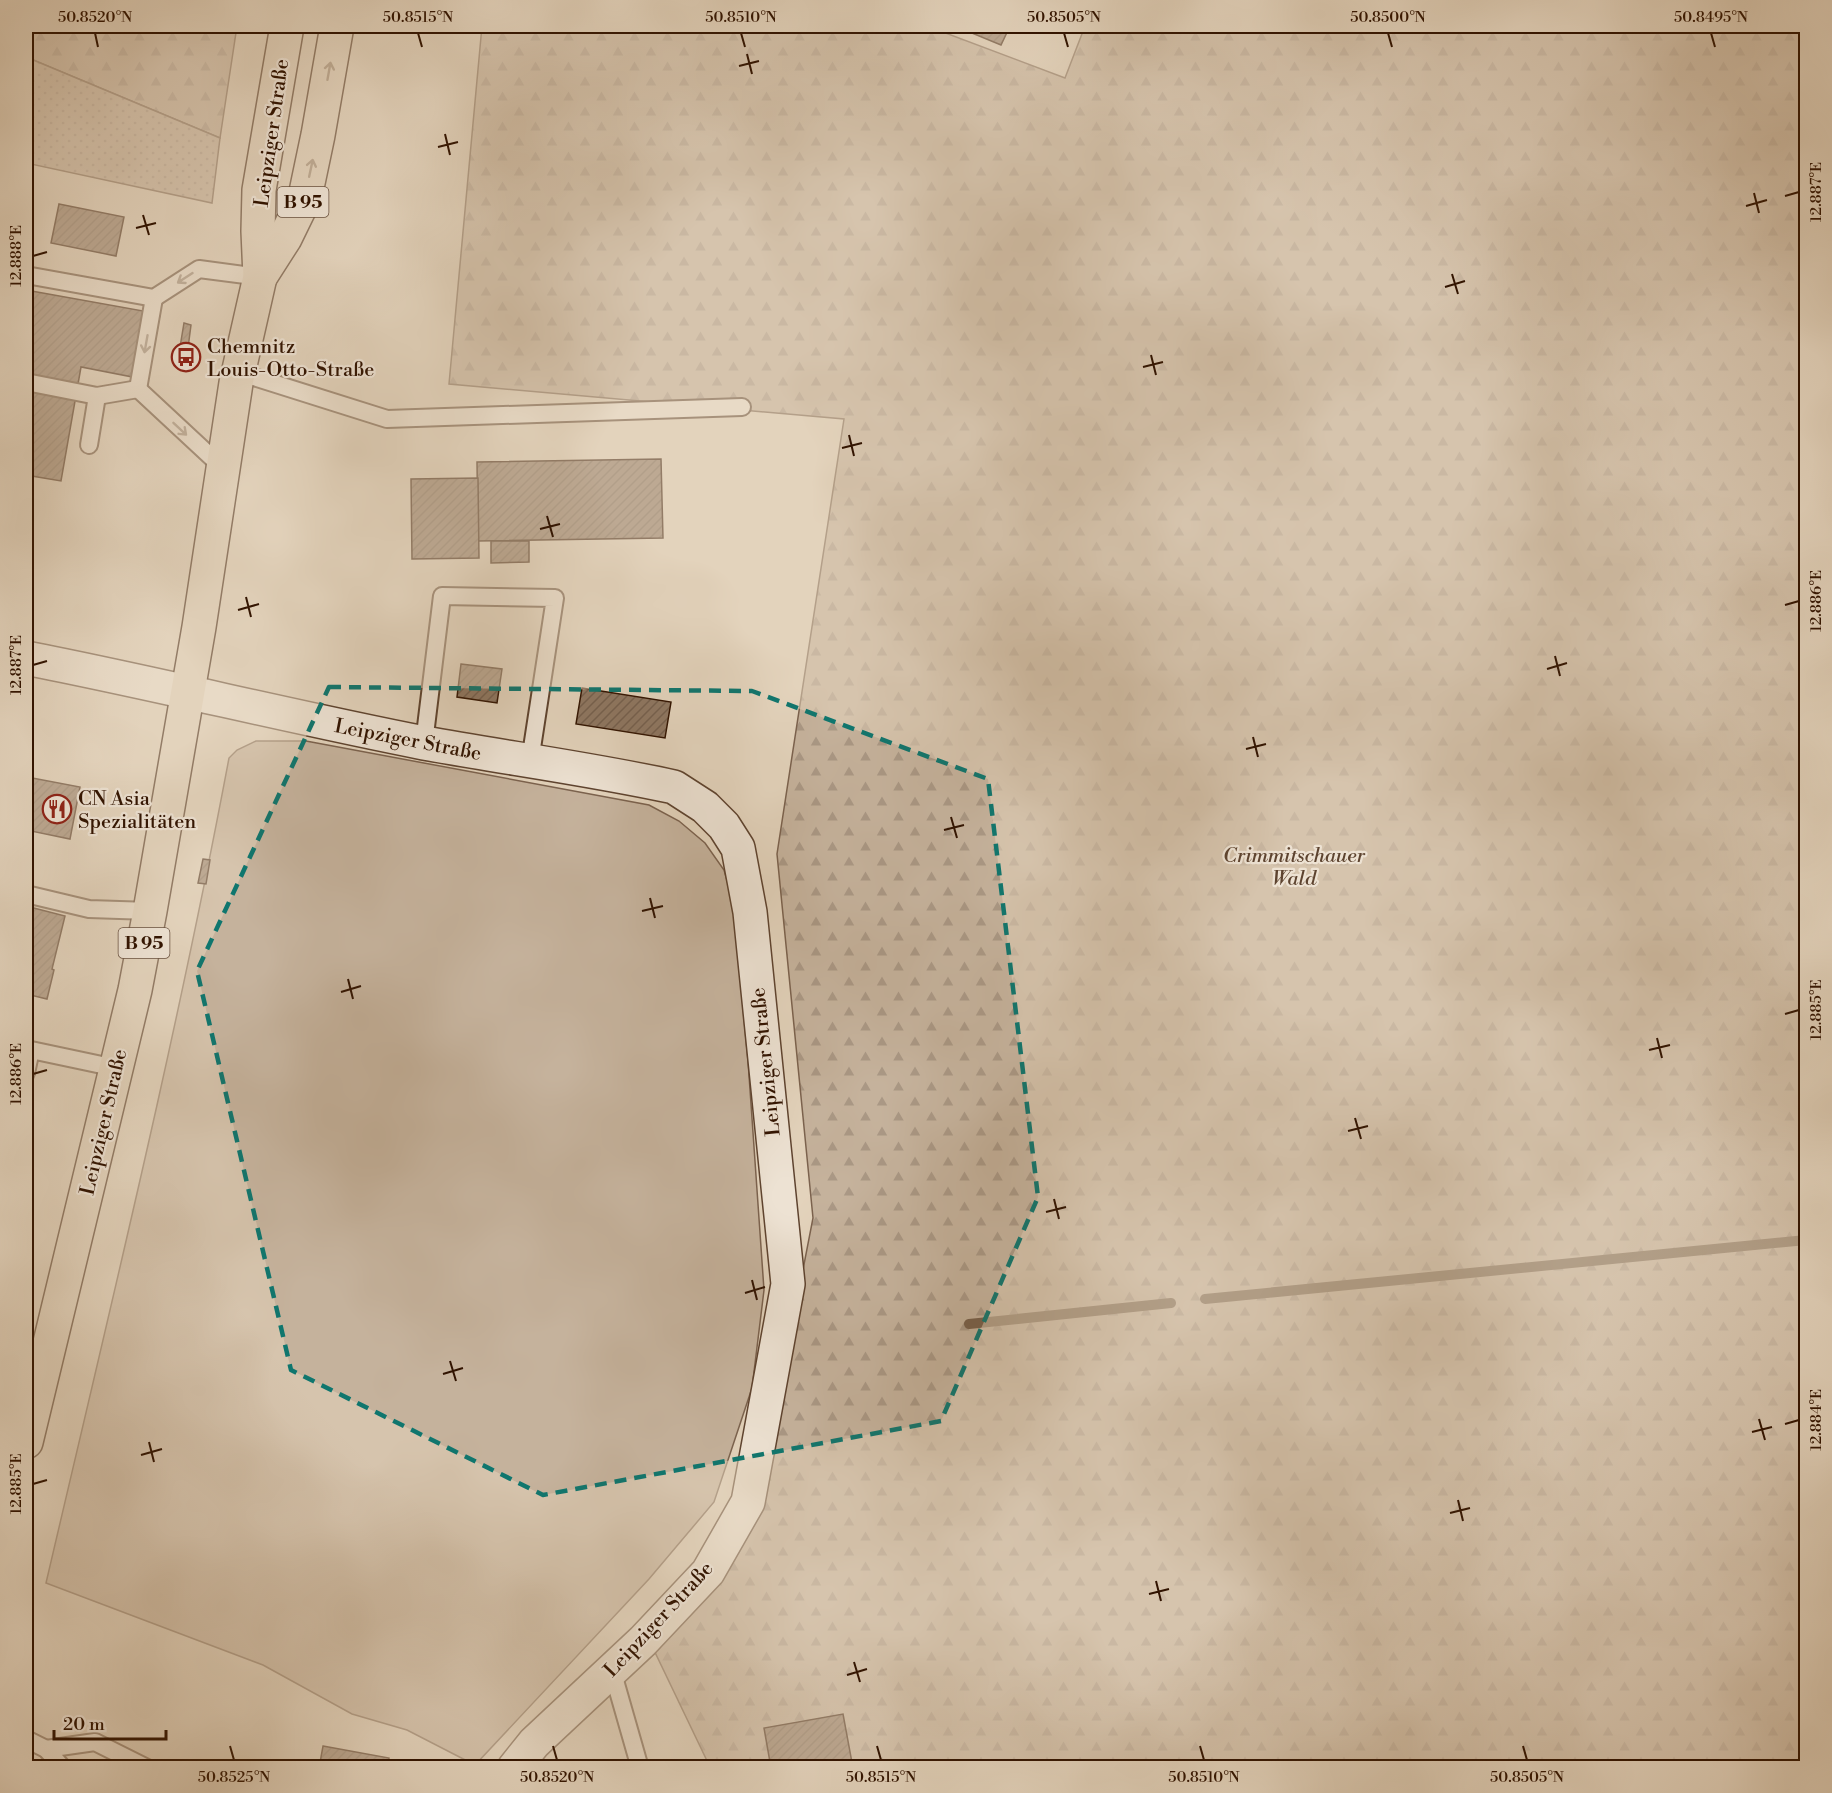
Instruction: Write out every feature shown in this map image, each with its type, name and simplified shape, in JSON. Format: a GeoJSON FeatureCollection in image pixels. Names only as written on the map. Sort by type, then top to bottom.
{"type":"FeatureCollection","features":[{"type":"Feature","properties":{"kind":"main road","name":"Leipziger Straße"},"geometry":{"type":"LineString","coordinates":[[26,1442],[135,990],[150,911],[188,692],[238,372],[260,277],[259,190],[287,26]]}},
{"type":"Feature","properties":{"kind":"main road","name":"Leipziger Straße"},"geometry":{"type":"LineString","coordinates":[[260,277],[285,238],[305,197],[337,26]]}},
{"type":"Feature","properties":{"kind":"street"},"geometry":{"type":"LineString","coordinates":[[26,658],[188,692]]}},
{"type":"Feature","properties":{"kind":"street","name":"Leipziger Straße"},"geometry":{"type":"LineString","coordinates":[[188,692],[424,743],[674,787],[705,807],[724,826],[738,848],[750,912],[788,1284],[748,1502],[708,1572],[643,1641],[534,1743],[514,1767]]}},
{"type":"Feature","properties":{"kind":"lane"},"geometry":{"type":"LineString","coordinates":[[26,275],[154,298],[198,269],[260,277]]}},
{"type":"Feature","properties":{"kind":"lane"},"geometry":{"type":"LineString","coordinates":[[138,390],[154,298]]}},
{"type":"Feature","properties":{"kind":"lane"},"geometry":{"type":"LineString","coordinates":[[238,372],[387,419],[742,407]]}},
{"type":"Feature","properties":{"kind":"lane"},"geometry":{"type":"LineString","coordinates":[[26,382],[97,396],[138,390]]}},
{"type":"Feature","properties":{"kind":"lane"},"geometry":{"type":"LineString","coordinates":[[138,390],[223,468]]}},
{"type":"Feature","properties":{"kind":"lane"},"geometry":{"type":"LineString","coordinates":[[88,445],[97,396]]}},
{"type":"Feature","properties":{"kind":"lane"},"geometry":{"type":"LineString","coordinates":[[424,743],[442,596],[555,598],[530,761]]}},
{"type":"Feature","properties":{"kind":"lane"},"geometry":{"type":"LineString","coordinates":[[26,894],[89,909],[150,911]]}},
{"type":"Feature","properties":{"kind":"lane"},"geometry":{"type":"LineString","coordinates":[[26,1073],[32,1050],[116,1068]]}},
{"type":"Feature","properties":{"kind":"lane"},"geometry":{"type":"LineString","coordinates":[[612,1670],[640,1767]]}},
{"type":"Feature","properties":{"kind":"lane"},"geometry":{"type":"LineString","coordinates":[[26,1739],[46,1749],[63,1767]]}},
{"type":"Feature","properties":{"kind":"lane"},"geometry":{"type":"LineString","coordinates":[[46,1749],[95,1743],[147,1767]]}},
{"type":"Feature","properties":{"kind":"lane"},"geometry":{"type":"LineString","coordinates":[[41,1767],[46,1749]]}},
{"type":"Feature","properties":{"kind":"highlighted area"},"geometry":{"type":"Polygon","coordinates":[[[329,687],[752,691],[988,779],[1038,1197],[941,1421],[543,1495],[291,1370],[197,971],[329,687]]]}},
{"type":"Feature","properties":{"kind":"green space"},"geometry":{"type":"Polygon","coordinates":[[[26,26],[237,26],[220,138],[26,57],[26,26]]]}},
{"type":"Feature","properties":{"kind":"green space","name":"Crimmitschauer Wald"},"geometry":{"type":"Polygon","coordinates":[[[482,26],[927,26],[1065,78],[1085,26],[1806,26],[1806,1767],[710,1767],[652,1646],[756,1512],[813,1218],[777,854],[844,419],[449,384],[482,26]]]}},
{"type":"Feature","properties":{"kind":"green space"},"geometry":{"type":"Polygon","coordinates":[[[26,57],[220,138],[212,203],[26,163],[26,57]]]}},
{"type":"Feature","properties":{"kind":"green space"},"geometry":{"type":"Polygon","coordinates":[[[256,741],[306,741],[649,805],[679,821],[705,843],[724,870],[733,901],[748,1061],[764,1290],[752,1388],[714,1502],[649,1579],[475,1765],[407,1730],[352,1714],[263,1665],[46,1583],[165,1069],[229,758],[237,750],[256,741]]]}},
{"type":"Feature","properties":{"kind":"building"},"geometry":{"type":"Polygon","coordinates":[[[955,26],[1010,26],[1001,45],[955,26]]]}},
{"type":"Feature","properties":{"kind":"building"},"geometry":{"type":"Polygon","coordinates":[[[59,204],[124,217],[116,256],[51,243],[59,204]]]}},
{"type":"Feature","properties":{"kind":"building"},"geometry":{"type":"Polygon","coordinates":[[[26,290],[160,314],[148,380],[81,367],[61,481],[26,475],[26,290]]]}},
{"type":"Feature","properties":{"kind":"building"},"geometry":{"type":"Polygon","coordinates":[[[184,323],[191,325],[188,348],[180,347],[184,323]]]}},
{"type":"Feature","properties":{"kind":"building"},"geometry":{"type":"Polygon","coordinates":[[[661,459],[663,538],[478,541],[477,462],[661,459]]]}},
{"type":"Feature","properties":{"kind":"building"},"geometry":{"type":"Polygon","coordinates":[[[478,478],[479,558],[412,559],[411,479],[478,478]]]}},
{"type":"Feature","properties":{"kind":"building"},"geometry":{"type":"Polygon","coordinates":[[[491,541],[529,541],[529,562],[491,563],[491,541]]]}},
{"type":"Feature","properties":{"kind":"building"},"geometry":{"type":"Polygon","coordinates":[[[461,664],[502,669],[497,703],[457,697],[461,664]]]}},
{"type":"Feature","properties":{"kind":"building"},"geometry":{"type":"Polygon","coordinates":[[[582,688],[671,702],[665,738],[576,724],[582,688]]]}},
{"type":"Feature","properties":{"kind":"building"},"geometry":{"type":"Polygon","coordinates":[[[27,777],[80,787],[70,839],[26,830],[27,777]]]}},
{"type":"Feature","properties":{"kind":"building"},"geometry":{"type":"Polygon","coordinates":[[[203,859],[210,860],[206,884],[198,883],[203,859]]]}},
{"type":"Feature","properties":{"kind":"building"},"geometry":{"type":"Polygon","coordinates":[[[26,906],[65,916],[47,999],[26,994],[26,906]]]}},
{"type":"Feature","properties":{"kind":"building"},"geometry":{"type":"Polygon","coordinates":[[[843,1714],[853,1768],[771,1768],[764,1728],[843,1714]]]}},
{"type":"Feature","properties":{"kind":"building"},"geometry":{"type":"Polygon","coordinates":[[[323,1746],[389,1758],[387,1768],[319,1768],[323,1746]]]}},
{"type":"Feature","properties":{"kind":"waterway"},"geometry":{"type":"LineString","coordinates":[[1205,1299],[1806,1240]]}},
{"type":"Feature","properties":{"kind":"waterway"},"geometry":{"type":"LineString","coordinates":[[969,1324],[1171,1303]]}},
{"type":"Feature","properties":{"kind":"place","name":"Chemnitz Louis-Otto-Straße"},"geometry":{"type":"Point","coordinates":[186,357]}},
{"type":"Feature","properties":{"kind":"place","name":"CN Asia Spezialitäten"},"geometry":{"type":"Point","coordinates":[57,809]}}]}
